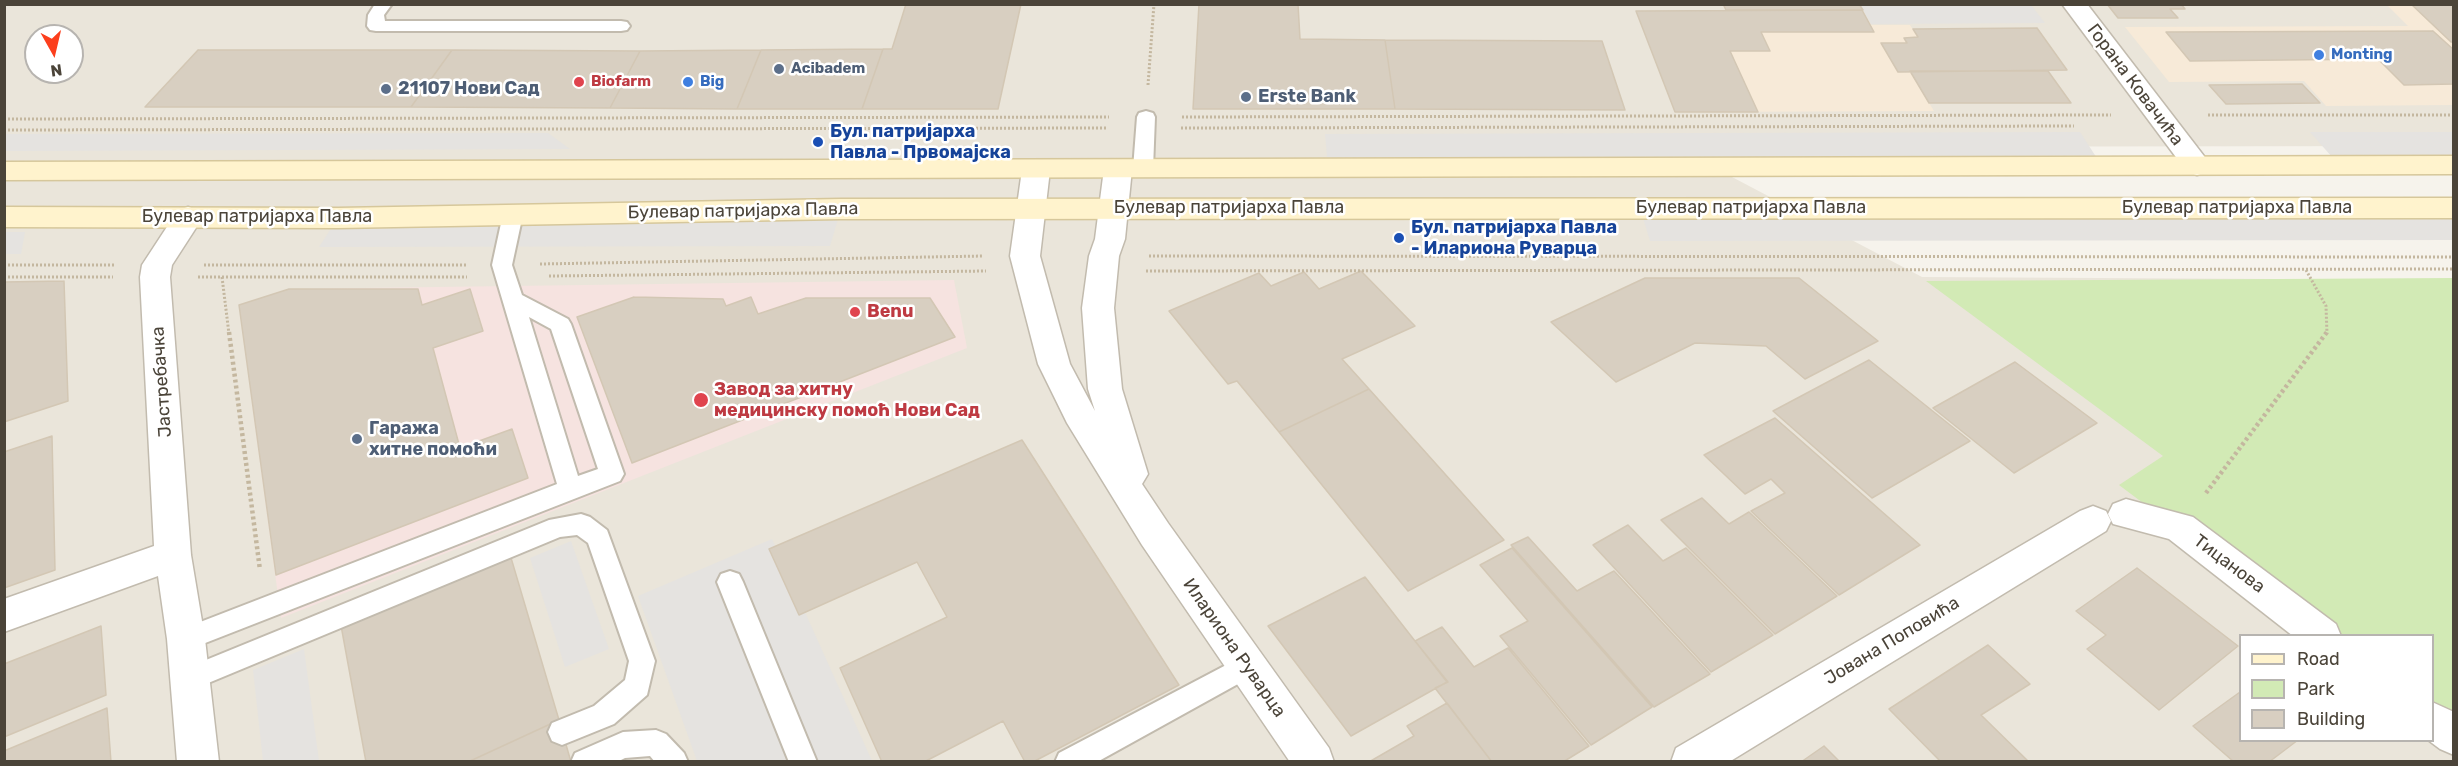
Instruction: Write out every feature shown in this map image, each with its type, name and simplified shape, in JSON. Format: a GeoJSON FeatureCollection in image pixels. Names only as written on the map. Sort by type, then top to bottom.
{"type":"FeatureCollection","features":[{"type":"Feature","properties":{"kind":"main road"},"geometry":{"type":"LineString","coordinates":[[4,171],[2454,165]]}},
{"type":"Feature","properties":{"kind":"main road","name":"Булевар патријарха Павла"},"geometry":{"type":"LineString","coordinates":[[4,217],[1030,208],[2454,208]]}},
{"type":"Feature","properties":{"kind":"street","name":"Горана Ковачића"},"geometry":{"type":"LineString","coordinates":[[2074,4],[2156,115],[2197,166]]}},
{"type":"Feature","properties":{"kind":"street","name":"Илариона Руварца"},"geometry":{"type":"LineString","coordinates":[[1131,169],[1114,209],[1110,239],[1103,263],[1098,308],[1105,389],[1128,468],[1155,534]]}},
{"type":"Feature","properties":{"kind":"street","name":"Илариона Руварца"},"geometry":{"type":"LineString","coordinates":[[1036,170],[1030,208],[1028,263],[1054,364],[1079,414],[1155,534],[1314,762]]}},
{"type":"Feature","properties":{"kind":"street"},"geometry":{"type":"LineString","coordinates":[[2408,208],[2454,218]]}},
{"type":"Feature","properties":{"kind":"street"},"geometry":{"type":"LineString","coordinates":[[156,271],[188,217]]}},
{"type":"Feature","properties":{"kind":"street","name":"Јастребачка"},"geometry":{"type":"LineString","coordinates":[[156,271],[173,555],[186,639],[198,762]]}},
{"type":"Feature","properties":{"kind":"street","name":"Тицанова"},"geometry":{"type":"LineString","coordinates":[[2110,517],[2180,527],[2319,634]]}},
{"type":"Feature","properties":{"kind":"street","name":"Јована Поповића"},"geometry":{"type":"LineString","coordinates":[[1692,762],[2110,517]]}},
{"type":"Feature","properties":{"kind":"street"},"geometry":{"type":"LineString","coordinates":[[4,616],[173,555]]}},
{"type":"Feature","properties":{"kind":"street"},"geometry":{"type":"LineString","coordinates":[[2434,721],[2454,736]]}},
{"type":"Feature","properties":{"kind":"lane"},"geometry":{"type":"LineString","coordinates":[[384,4],[376,15],[376,26],[621,26]]}},
{"type":"Feature","properties":{"kind":"lane"},"geometry":{"type":"LineString","coordinates":[[1131,169],[1146,122]]}},
{"type":"Feature","properties":{"kind":"lane"},"geometry":{"type":"LineString","coordinates":[[513,214],[506,280],[570,489]]}},
{"type":"Feature","properties":{"kind":"lane"},"geometry":{"type":"LineString","coordinates":[[186,639],[612,474],[560,324],[506,280]]}},
{"type":"Feature","properties":{"kind":"lane"},"geometry":{"type":"LineString","coordinates":[[189,679],[558,527],[581,524],[598,537],[642,661],[637,686],[604,715],[562,732]]}},
{"type":"Feature","properties":{"kind":"lane"},"geometry":{"type":"LineString","coordinates":[[730,582],[803,762]]}},
{"type":"Feature","properties":{"kind":"lane"},"geometry":{"type":"LineString","coordinates":[[1069,762],[1247,666]]}},
{"type":"Feature","properties":{"kind":"lane"},"geometry":{"type":"LineString","coordinates":[[585,762],[623,745],[656,743],[674,762]]}},
{"type":"Feature","properties":{"kind":"path"},"geometry":{"type":"LineString","coordinates":[[1146,122],[1154,4]]}},
{"type":"Feature","properties":{"kind":"path"},"geometry":{"type":"LineString","coordinates":[[4,130],[2156,115],[2454,115]]}},
{"type":"Feature","properties":{"kind":"path"},"geometry":{"type":"LineString","coordinates":[[4,119],[2084,126]]}},
{"type":"Feature","properties":{"kind":"path"},"geometry":{"type":"LineString","coordinates":[[1103,263],[2454,257]]}},
{"type":"Feature","properties":{"kind":"path"},"geometry":{"type":"LineString","coordinates":[[4,277],[156,271],[222,277],[506,280],[1028,263]]}},
{"type":"Feature","properties":{"kind":"path"},"geometry":{"type":"LineString","coordinates":[[4,265],[506,280],[1028,263]]}},
{"type":"Feature","properties":{"kind":"path"},"geometry":{"type":"LineString","coordinates":[[1103,263],[2454,269]]}},
{"type":"Feature","properties":{"kind":"path"},"geometry":{"type":"LineString","coordinates":[[2180,527],[2327,334],[2326,306],[2306,270]]}},
{"type":"Feature","properties":{"kind":"path"},"geometry":{"type":"LineString","coordinates":[[222,277],[265,609]]}},
{"type":"Feature","properties":{"kind":"shaded area"},"geometry":{"type":"Polygon","coordinates":[[[4,5],[2453,5],[2453,146],[1675,147],[1922,277],[2453,280],[2453,761],[5,761],[4,5]]]}},
{"type":"Feature","properties":{"kind":"shaded area"},"geometry":{"type":"Polygon","coordinates":[[[1860,5],[2031,5],[2045,23],[1871,24],[1860,5]]]}},
{"type":"Feature","properties":{"kind":"shaded area"},"geometry":{"type":"Polygon","coordinates":[[[2387,5],[2453,5],[2453,105],[2326,106],[2304,81],[2169,82],[2125,27],[2408,26],[2387,5]]]}},
{"type":"Feature","properties":{"kind":"shaded area"},"geometry":{"type":"Polygon","coordinates":[[[1862,10],[1871,25],[1910,25],[1918,37],[1904,38],[1907,43],[1910,71],[1934,111],[1675,112],[1636,11],[1862,10]]]}},
{"type":"Feature","properties":{"kind":"shaded area"},"geometry":{"type":"Polygon","coordinates":[[[2080,132],[2102,166],[1328,168],[1325,134],[2080,132]]]}},
{"type":"Feature","properties":{"kind":"shaded area"},"geometry":{"type":"Polygon","coordinates":[[[2310,132],[2453,132],[2453,165],[2339,165],[2310,132]]]}},
{"type":"Feature","properties":{"kind":"shaded area"},"geometry":{"type":"Polygon","coordinates":[[[548,133],[570,149],[4,151],[5,134],[548,133]]]}},
{"type":"Feature","properties":{"kind":"shaded area"},"geometry":{"type":"Polygon","coordinates":[[[1640,208],[2453,208],[2454,240],[1650,241],[1640,208]]]}},
{"type":"Feature","properties":{"kind":"shaded area"},"geometry":{"type":"Polygon","coordinates":[[[841,209],[830,246],[319,247],[338,218],[841,209]]]}},
{"type":"Feature","properties":{"kind":"shaded area"},"geometry":{"type":"Polygon","coordinates":[[[5,232],[25,232],[21,254],[5,254],[5,232]]]}},
{"type":"Feature","properties":{"kind":"shaded area"},"geometry":{"type":"Polygon","coordinates":[[[954,280],[967,348],[281,618],[239,305],[289,289],[954,280]]]}},
{"type":"Feature","properties":{"kind":"shaded area"},"geometry":{"type":"Polygon","coordinates":[[[772,539],[872,761],[697,761],[638,596],[772,539]]]}},
{"type":"Feature","properties":{"kind":"shaded area"},"geometry":{"type":"Polygon","coordinates":[[[571,541],[609,649],[565,667],[530,558],[571,541]]]}},
{"type":"Feature","properties":{"kind":"shaded area"},"geometry":{"type":"Polygon","coordinates":[[[304,649],[319,761],[263,761],[253,670],[304,649]]]}},
{"type":"Feature","properties":{"kind":"green space"},"geometry":{"type":"Polygon","coordinates":[[[2453,278],[2453,737],[2434,722],[2434,634],[2318,634],[2119,485],[2163,456],[1926,281],[2453,278]]]}},
{"type":"Feature","properties":{"kind":"building"},"geometry":{"type":"Polygon","coordinates":[[[906,4],[1021,4],[998,109],[862,109],[883,49],[892,49],[906,4]]]}},
{"type":"Feature","properties":{"kind":"building"},"geometry":{"type":"Polygon","coordinates":[[[1199,4],[1298,4],[1300,39],[1385,40],[1395,109],[1193,109],[1199,4]]]}},
{"type":"Feature","properties":{"kind":"building"},"geometry":{"type":"Polygon","coordinates":[[[1723,4],[1859,4],[1863,10],[1726,10],[1723,4]]]}},
{"type":"Feature","properties":{"kind":"building"},"geometry":{"type":"Polygon","coordinates":[[[2107,4],[2181,4],[2185,9],[2170,9],[2178,18],[2118,18],[2107,4]]]}},
{"type":"Feature","properties":{"kind":"building"},"geometry":{"type":"Polygon","coordinates":[[[2411,4],[2454,4],[2454,42],[2451,42],[2411,4]]]}},
{"type":"Feature","properties":{"kind":"building"},"geometry":{"type":"Polygon","coordinates":[[[1862,10],[1874,32],[1761,32],[1770,51],[1730,51],[1758,112],[1675,112],[1636,11],[1862,10]]]}},
{"type":"Feature","properties":{"kind":"building"},"geometry":{"type":"Polygon","coordinates":[[[2037,28],[2067,70],[1898,72],[1881,43],[1907,43],[1904,38],[1918,37],[1913,29],[2037,28]]]}},
{"type":"Feature","properties":{"kind":"building","name":"Monting"},"geometry":{"type":"Polygon","coordinates":[[[2433,31],[2454,50],[2454,84],[2404,85],[2378,59],[2190,61],[2166,32],[2433,31]]]}},
{"type":"Feature","properties":{"kind":"building"},"geometry":{"type":"Polygon","coordinates":[[[1385,40],[1602,41],[1625,110],[1395,109],[1385,40]]]}},
{"type":"Feature","properties":{"kind":"building"},"geometry":{"type":"Polygon","coordinates":[[[883,49],[862,109],[737,109],[761,50],[883,49]]]}},
{"type":"Feature","properties":{"kind":"building"},"geometry":{"type":"Polygon","coordinates":[[[198,50],[452,50],[411,107],[145,107],[198,50]]]}},
{"type":"Feature","properties":{"kind":"building"},"geometry":{"type":"Polygon","coordinates":[[[452,50],[640,51],[610,108],[411,107],[452,50]]]}},
{"type":"Feature","properties":{"kind":"building"},"geometry":{"type":"Polygon","coordinates":[[[761,50],[737,109],[610,108],[640,51],[761,50]]]}},
{"type":"Feature","properties":{"kind":"building"},"geometry":{"type":"Polygon","coordinates":[[[1910,71],[2048,71],[2071,103],[1929,103],[1910,71]]]}},
{"type":"Feature","properties":{"kind":"building"},"geometry":{"type":"Polygon","coordinates":[[[2302,84],[2320,103],[2226,104],[2209,85],[2302,84]]]}},
{"type":"Feature","properties":{"kind":"building"},"geometry":{"type":"Polygon","coordinates":[[[1361,271],[1415,326],[1342,359],[1369,389],[1279,432],[1237,381],[1228,384],[1169,311],[1259,273],[1271,286],[1304,272],[1319,289],[1361,271]]]}},
{"type":"Feature","properties":{"kind":"building"},"geometry":{"type":"Polygon","coordinates":[[[1645,278],[1799,278],[1878,341],[1805,379],[1766,346],[1695,343],[1616,382],[1551,322],[1645,278]]]}},
{"type":"Feature","properties":{"kind":"building"},"geometry":{"type":"Polygon","coordinates":[[[64,281],[68,401],[4,422],[4,282],[64,281]]]}},
{"type":"Feature","properties":{"kind":"building","name":"Гаража хитне помоћи"},"geometry":{"type":"Polygon","coordinates":[[[289,289],[418,289],[422,305],[470,289],[483,331],[433,348],[460,448],[512,429],[528,478],[276,575],[239,305],[289,289]]]}},
{"type":"Feature","properties":{"kind":"building","name":"Завод за хитну медицинску помоћ Нови Сад"},"geometry":{"type":"Polygon","coordinates":[[[634,297],[723,299],[726,306],[751,297],[758,314],[806,298],[930,298],[955,337],[632,463],[577,317],[634,297]]]}},
{"type":"Feature","properties":{"kind":"building"},"geometry":{"type":"Polygon","coordinates":[[[1869,360],[1970,441],[1872,498],[1773,411],[1869,360]]]}},
{"type":"Feature","properties":{"kind":"building"},"geometry":{"type":"Polygon","coordinates":[[[2015,362],[2097,423],[2014,473],[1933,408],[2015,362]]]}},
{"type":"Feature","properties":{"kind":"building"},"geometry":{"type":"Polygon","coordinates":[[[1369,389],[1504,540],[1408,591],[1279,432],[1369,389]]]}},
{"type":"Feature","properties":{"kind":"building"},"geometry":{"type":"Polygon","coordinates":[[[1775,418],[1920,545],[1839,595],[1751,511],[1785,493],[1771,479],[1745,494],[1704,455],[1775,418]]]}},
{"type":"Feature","properties":{"kind":"building"},"geometry":{"type":"Polygon","coordinates":[[[52,436],[55,570],[4,588],[4,452],[52,436]]]}},
{"type":"Feature","properties":{"kind":"building"},"geometry":{"type":"Polygon","coordinates":[[[1022,440],[1179,685],[1033,762],[1025,762],[1003,721],[924,762],[882,762],[840,668],[947,617],[917,562],[799,615],[769,549],[1022,440]]]}},
{"type":"Feature","properties":{"kind":"building"},"geometry":{"type":"Polygon","coordinates":[[[1702,498],[1729,524],[1749,512],[1837,596],[1775,634],[1661,520],[1702,498]]]}},
{"type":"Feature","properties":{"kind":"building"},"geometry":{"type":"Polygon","coordinates":[[[1628,525],[1663,561],[1686,548],[1773,635],[1711,672],[1593,545],[1628,525]]]}},
{"type":"Feature","properties":{"kind":"building"},"geometry":{"type":"Polygon","coordinates":[[[1528,537],[1577,591],[1614,571],[1710,674],[1654,707],[1511,545],[1528,537]]]}},
{"type":"Feature","properties":{"kind":"building"},"geometry":{"type":"Polygon","coordinates":[[[1512,548],[1652,707],[1591,745],[1500,636],[1528,621],[1480,565],[1512,548]]]}},
{"type":"Feature","properties":{"kind":"building"},"geometry":{"type":"Polygon","coordinates":[[[509,551],[559,720],[468,762],[366,762],[340,620],[509,551]]]}},
{"type":"Feature","properties":{"kind":"building"},"geometry":{"type":"Polygon","coordinates":[[[2137,568],[2238,646],[2159,710],[2087,649],[2106,635],[2076,611],[2137,568]]]}},
{"type":"Feature","properties":{"kind":"building"},"geometry":{"type":"Polygon","coordinates":[[[1365,577],[1447,682],[1351,736],[1268,626],[1365,577]]]}},
{"type":"Feature","properties":{"kind":"building"},"geometry":{"type":"Polygon","coordinates":[[[101,626],[106,695],[4,737],[4,664],[101,626]]]}},
{"type":"Feature","properties":{"kind":"building"},"geometry":{"type":"Polygon","coordinates":[[[1442,627],[1474,667],[1508,648],[1589,746],[1563,762],[1492,762],[1435,688],[1448,682],[1415,641],[1442,627]]]}},
{"type":"Feature","properties":{"kind":"building"},"geometry":{"type":"Polygon","coordinates":[[[1988,645],[2030,684],[1981,715],[2029,762],[1941,762],[1889,709],[1988,645]]]}},
{"type":"Feature","properties":{"kind":"building"},"geometry":{"type":"Polygon","coordinates":[[[2239,693],[2239,742],[2295,742],[2269,762],[2234,762],[2193,726],[2239,693]]]}},
{"type":"Feature","properties":{"kind":"building"},"geometry":{"type":"Polygon","coordinates":[[[1447,703],[1492,762],[1369,762],[1414,736],[1407,726],[1447,703]]]}},
{"type":"Feature","properties":{"kind":"building"},"geometry":{"type":"Polygon","coordinates":[[[107,708],[111,762],[4,762],[4,751],[107,708]]]}},
{"type":"Feature","properties":{"kind":"building"},"geometry":{"type":"Polygon","coordinates":[[[559,720],[571,762],[468,762],[559,720]]]}},
{"type":"Feature","properties":{"kind":"building"},"geometry":{"type":"Polygon","coordinates":[[[1824,746],[1840,762],[1801,762],[1824,746]]]}},
{"type":"Feature","properties":{"kind":"place","name":"Monting"},"geometry":{"type":"Point","coordinates":[2319,55]}},
{"type":"Feature","properties":{"kind":"place","name":"Acibadem"},"geometry":{"type":"Point","coordinates":[779,69]}},
{"type":"Feature","properties":{"kind":"place","name":"Biofarm"},"geometry":{"type":"Point","coordinates":[579,82]}},
{"type":"Feature","properties":{"kind":"place","name":"Big"},"geometry":{"type":"Point","coordinates":[688,82]}},
{"type":"Feature","properties":{"kind":"place","name":"21107 Нови Сад"},"geometry":{"type":"Point","coordinates":[386,89]}},
{"type":"Feature","properties":{"kind":"place","name":"Erste Bank"},"geometry":{"type":"Point","coordinates":[1246,97]}},
{"type":"Feature","properties":{"kind":"place","name":"Бул. патријарха Павла - Првомајска"},"geometry":{"type":"Point","coordinates":[818,142]}},
{"type":"Feature","properties":{"kind":"place","name":"Бул. патријарха Павла - Илариона Руварца"},"geometry":{"type":"Point","coordinates":[1399,238]}},
{"type":"Feature","properties":{"kind":"place","name":"Benu"},"geometry":{"type":"Point","coordinates":[855,312]}},
{"type":"Feature","properties":{"kind":"place","name":"Завод за хитну медицинску помоћ Нови Сад"},"geometry":{"type":"Point","coordinates":[701,400]}},
{"type":"Feature","properties":{"kind":"place","name":"Гаража хитне помоћи"},"geometry":{"type":"Point","coordinates":[357,439]}}]}
